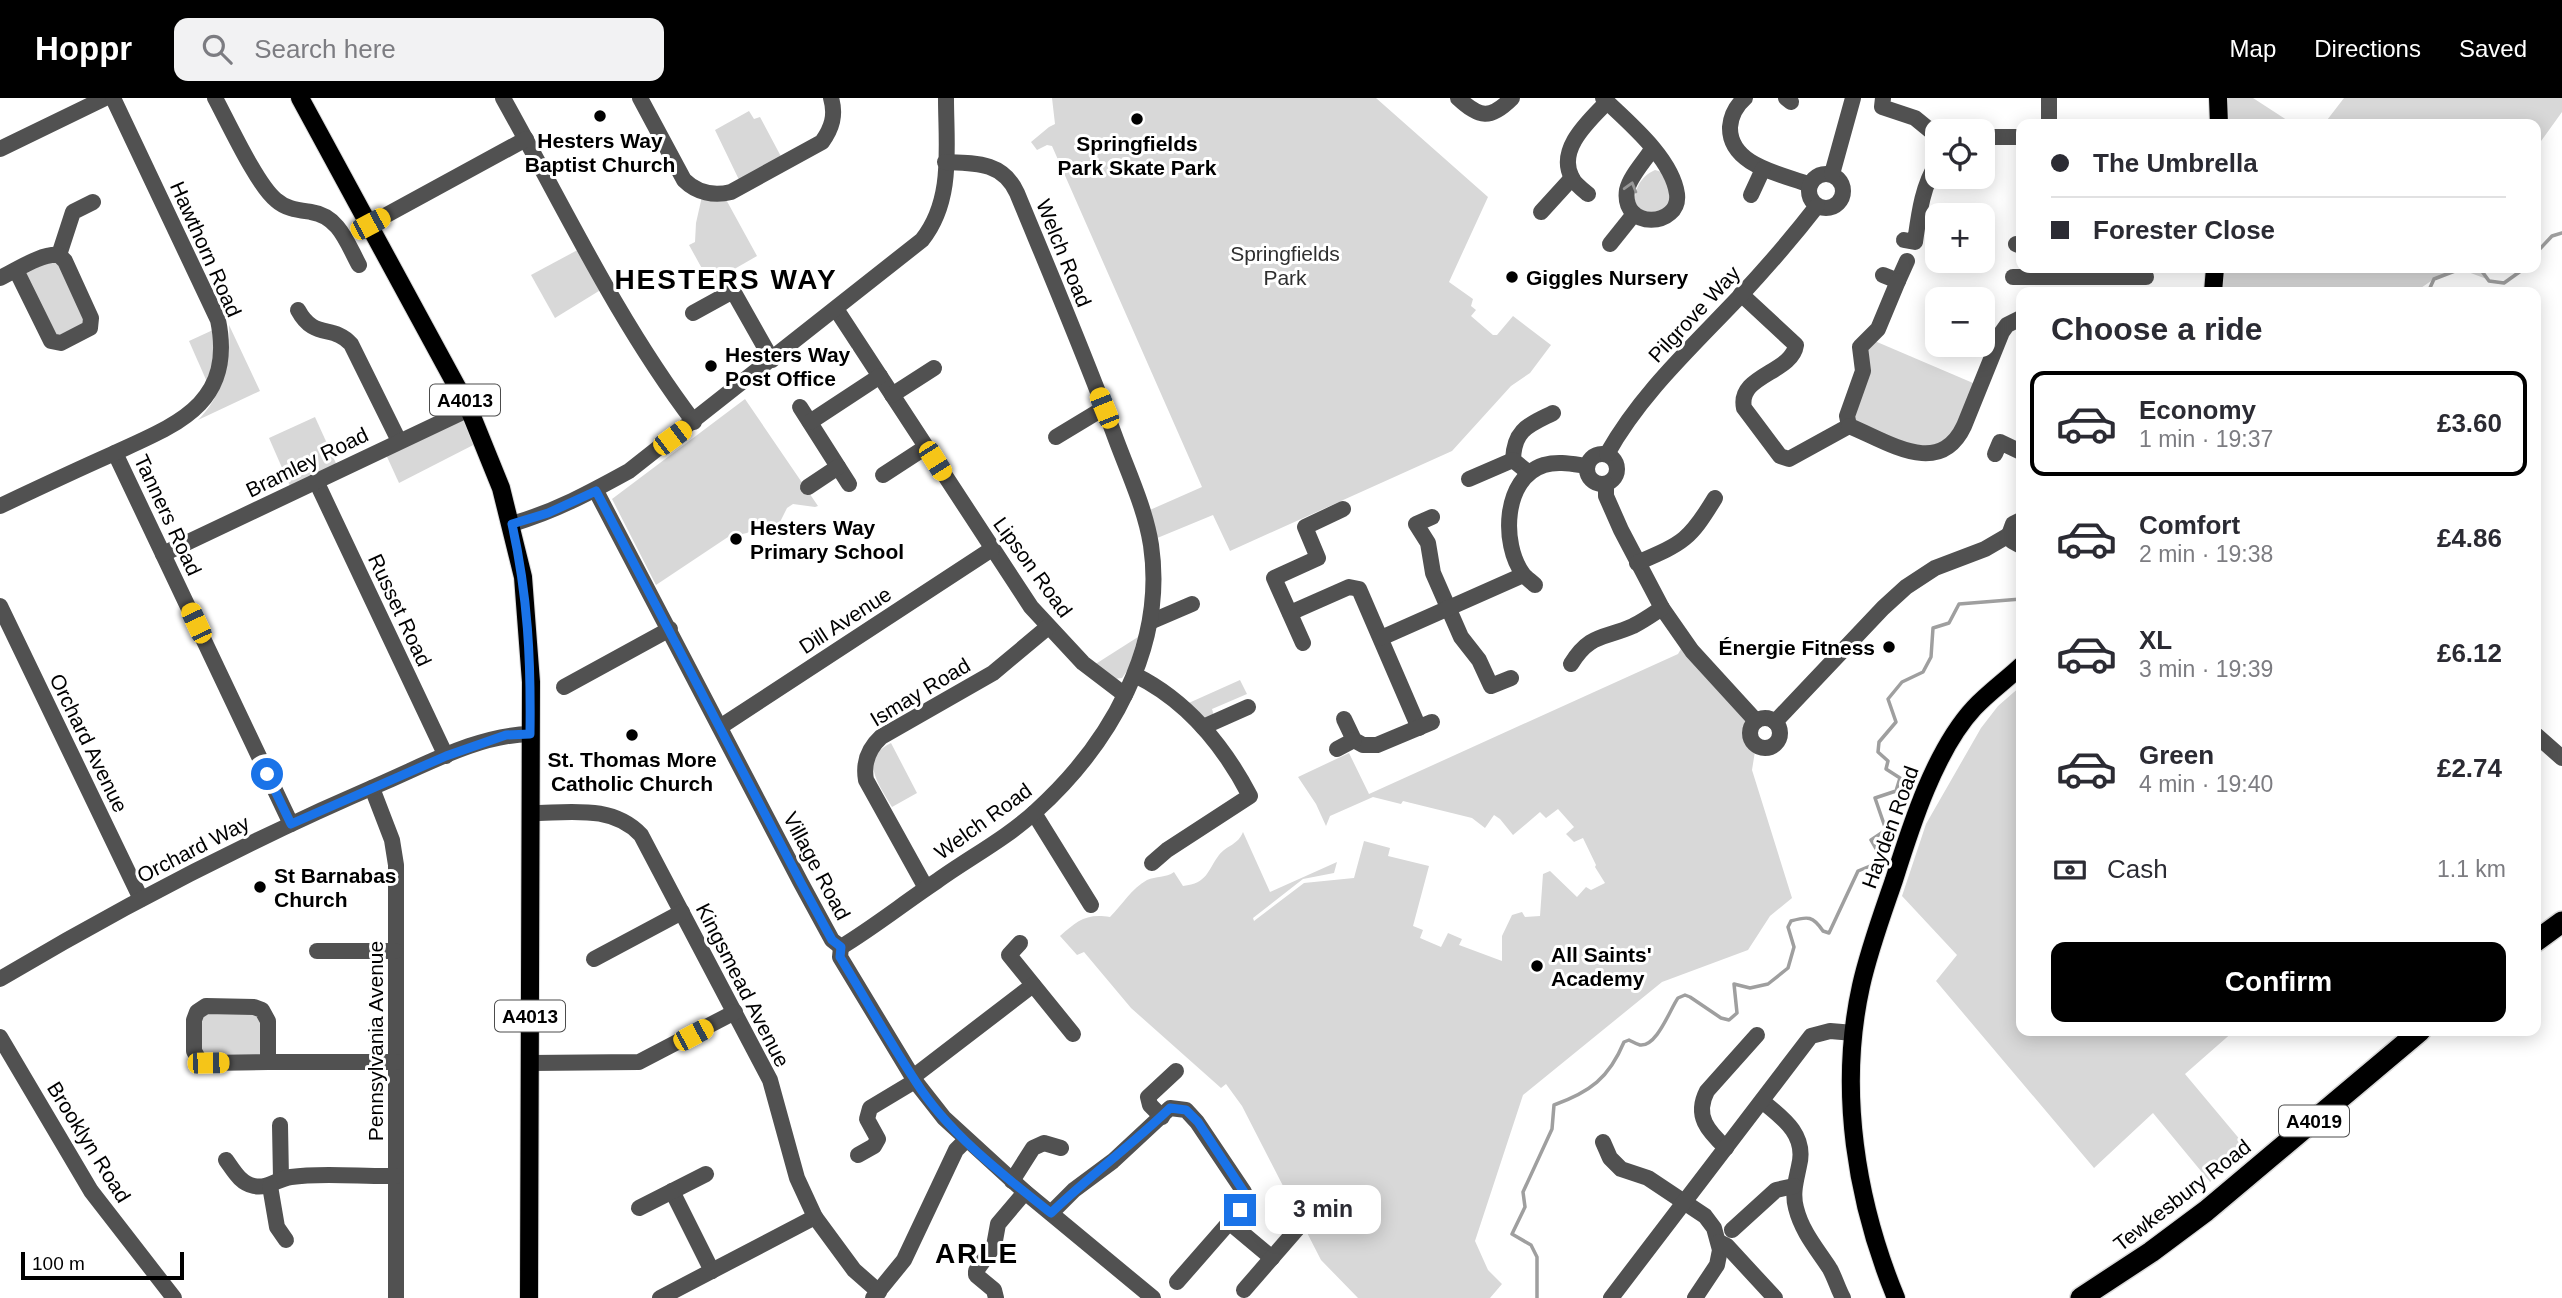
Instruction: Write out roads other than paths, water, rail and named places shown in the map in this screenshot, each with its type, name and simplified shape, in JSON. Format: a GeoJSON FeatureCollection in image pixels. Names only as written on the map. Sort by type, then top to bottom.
{"type":"FeatureCollection","features":[{"type":"Feature","properties":{"kind":"highway"},"geometry":{"type":"LineString","coordinates":[[2541,937],[2562,922]]}},
{"type":"Feature","properties":{"kind":"highway","name":"Tewkesbury Road"},"geometry":{"type":"LineString","coordinates":[[2081,1298],[2094,1292],[2206,1211],[2414,1036]]}},
{"type":"Feature","properties":{"kind":"main road","name":"A4013"},"geometry":{"type":"LineString","coordinates":[[300,98],[469,409],[490,457],[512,524],[523,577],[528,620],[530,734],[529,1298]]}},
{"type":"Feature","properties":{"kind":"main road"},"geometry":{"type":"LineString","coordinates":[[2218,98],[2218,119]]}},
{"type":"Feature","properties":{"kind":"main road","name":"Hayden Road"},"geometry":{"type":"LineString","coordinates":[[1896,1298],[1877,1248],[1858,1168],[1852,1087],[1854,1033],[1861,988],[1870,951],[1908,837],[1938,761],[1973,709],[2016,670]]}},
{"type":"Feature","properties":{"kind":"street"},"geometry":{"type":"LineString","coordinates":[[0,149],[74,104],[105,98]]}},
{"type":"Feature","properties":{"kind":"street","name":"Hawthorn Road"},"geometry":{"type":"LineString","coordinates":[[0,506],[180,423],[197,408],[215,380],[222,344],[218,320],[113,98]]}},
{"type":"Feature","properties":{"kind":"street"},"geometry":{"type":"LineString","coordinates":[[215,98],[269,194],[288,207],[330,219],[339,228],[359,265]]}},
{"type":"Feature","properties":{"kind":"street"},"geometry":{"type":"LineString","coordinates":[[503,98],[621,312],[694,422]]}},
{"type":"Feature","properties":{"kind":"street"},"geometry":{"type":"LineString","coordinates":[[640,98],[684,180],[691,187],[716,194],[731,192],[822,142],[828,134],[834,114],[831,98]]}},
{"type":"Feature","properties":{"kind":"street"},"geometry":{"type":"LineString","coordinates":[[512,524],[548,513],[596,491],[629,471],[913,249],[930,230],[941,210],[946,162],[946,98]]}},
{"type":"Feature","properties":{"kind":"street"},"geometry":{"type":"LineString","coordinates":[[1458,98],[1471,110],[1488,114],[1498,111],[1512,98]]}},
{"type":"Feature","properties":{"kind":"street"},"geometry":{"type":"LineString","coordinates":[[1745,98],[1733,113],[1731,134],[1741,154],[1763,169],[1810,185]]}},
{"type":"Feature","properties":{"kind":"street"},"geometry":{"type":"LineString","coordinates":[[1832,174],[1853,98]]}},
{"type":"Feature","properties":{"kind":"street"},"geometry":{"type":"LineString","coordinates":[[1884,98],[1882,107],[1915,118],[1925,126]]}},
{"type":"Feature","properties":{"kind":"street"},"geometry":{"type":"LineString","coordinates":[[2049,98],[2049,119]]}},
{"type":"Feature","properties":{"kind":"street"},"geometry":{"type":"LineString","coordinates":[[1588,194],[1572,178],[1570,162],[1574,140],[1605,100],[1647,141],[1670,175],[1677,203],[1671,212],[1652,221],[1634,214],[1628,201],[1628,188],[1652,149]]}},
{"type":"Feature","properties":{"kind":"street"},"geometry":{"type":"LineString","coordinates":[[1995,136],[2016,137]]}},
{"type":"Feature","properties":{"kind":"street"},"geometry":{"type":"LineString","coordinates":[[370,224],[526,139]]}},
{"type":"Feature","properties":{"kind":"street","name":"Welch Road"},"geometry":{"type":"LineString","coordinates":[[841,947],[1034,813],[1089,752],[1125,695],[1135,675],[1150,622],[1154,581],[1148,532],[1104,408],[1014,187],[1006,176],[991,166],[946,162]]}},
{"type":"Feature","properties":{"kind":"street"},"geometry":{"type":"LineString","coordinates":[[1751,195],[1763,169]]}},
{"type":"Feature","properties":{"kind":"street"},"geometry":{"type":"LineString","coordinates":[[1821,174],[1832,174],[1843,186],[1843,197],[1833,207],[1827,209],[1817,206],[1809,195],[1810,185],[1821,174]]}},
{"type":"Feature","properties":{"kind":"street"},"geometry":{"type":"LineString","coordinates":[[1541,212],[1572,178]]}},
{"type":"Feature","properties":{"kind":"street"},"geometry":{"type":"LineString","coordinates":[[1904,240],[1915,242],[1925,188]]}},
{"type":"Feature","properties":{"kind":"street"},"geometry":{"type":"LineString","coordinates":[[59,255],[73,212],[93,202]]}},
{"type":"Feature","properties":{"kind":"street","name":"Pilgrove Way"},"geometry":{"type":"LineString","coordinates":[[1607,454],[1632,414],[1669,370],[1741,294],[1817,206]]}},
{"type":"Feature","properties":{"kind":"street"},"geometry":{"type":"LineString","coordinates":[[1610,244],[1634,214]]}},
{"type":"Feature","properties":{"kind":"street"},"geometry":{"type":"LineString","coordinates":[[0,278],[51,255],[59,255],[65,261],[92,321],[88,330],[61,343],[48,338],[16,271]]}},
{"type":"Feature","properties":{"kind":"street"},"geometry":{"type":"LineString","coordinates":[[1849,426],[1847,416],[1863,371],[1860,347],[1878,329],[1906,261]]}},
{"type":"Feature","properties":{"kind":"street"},"geometry":{"type":"LineString","coordinates":[[1883,275],[1898,281]]}},
{"type":"Feature","properties":{"kind":"street"},"geometry":{"type":"LineString","coordinates":[[2023,282],[2140,282]]}},
{"type":"Feature","properties":{"kind":"street"},"geometry":{"type":"LineString","coordinates":[[693,313],[733,292],[772,360]]}},
{"type":"Feature","properties":{"kind":"street"},"geometry":{"type":"LineString","coordinates":[[1741,294],[1796,345],[1791,356],[1747,389],[1743,400],[1744,408],[1780,456],[1792,458],[1849,426]]}},
{"type":"Feature","properties":{"kind":"street","name":"Lipson Road"},"geometry":{"type":"LineString","coordinates":[[836,309],[1031,607],[1083,663],[1125,695]]}},
{"type":"Feature","properties":{"kind":"street"},"geometry":{"type":"LineString","coordinates":[[298,310],[309,326],[344,337],[351,344],[399,440]]}},
{"type":"Feature","properties":{"kind":"street"},"geometry":{"type":"LineString","coordinates":[[1849,426],[1921,454],[1936,454],[1948,448],[1964,426],[2002,332],[2007,325],[2016,320]]}},
{"type":"Feature","properties":{"kind":"street"},"geometry":{"type":"LineString","coordinates":[[892,395],[934,368]]}},
{"type":"Feature","properties":{"kind":"street"},"geometry":{"type":"LineString","coordinates":[[810,422],[880,376]]}},
{"type":"Feature","properties":{"kind":"street"},"geometry":{"type":"LineString","coordinates":[[800,407],[849,484]]}},
{"type":"Feature","properties":{"kind":"street"},"geometry":{"type":"LineString","coordinates":[[1056,437],[1104,408]]}},
{"type":"Feature","properties":{"kind":"street","name":"Bramley Road"},"geometry":{"type":"LineString","coordinates":[[163,554],[469,409]]}},
{"type":"Feature","properties":{"kind":"street"},"geometry":{"type":"LineString","coordinates":[[1513,460],[1514,449],[1523,430],[1553,413]]}},
{"type":"Feature","properties":{"kind":"street"},"geometry":{"type":"LineString","coordinates":[[1995,454],[2000,442],[2016,450]]}},
{"type":"Feature","properties":{"kind":"street"},"geometry":{"type":"LineString","coordinates":[[883,475],[926,447]]}},
{"type":"Feature","properties":{"kind":"street","name":"Tanners Road"},"geometry":{"type":"LineString","coordinates":[[115,453],[291,824]]}},
{"type":"Feature","properties":{"kind":"street"},"geometry":{"type":"LineString","coordinates":[[1607,454],[1618,466],[1615,477],[1606,484],[1598,484],[1592,480],[1587,474],[1587,466],[1594,455],[1607,454]]}},
{"type":"Feature","properties":{"kind":"street"},"geometry":{"type":"LineString","coordinates":[[1513,460],[1529,472]]}},
{"type":"Feature","properties":{"kind":"street"},"geometry":{"type":"LineString","coordinates":[[1469,479],[1513,460]]}},
{"type":"Feature","properties":{"kind":"street"},"geometry":{"type":"LineString","coordinates":[[1381,638],[1449,608],[1529,580],[1510,540],[1509,522],[1515,496],[1529,472],[1554,463],[1587,466]]}},
{"type":"Feature","properties":{"kind":"street"},"geometry":{"type":"LineString","coordinates":[[808,487],[838,467]]}},
{"type":"Feature","properties":{"kind":"street","name":"Russet Road"},"geometry":{"type":"LineString","coordinates":[[316,481],[446,756]]}},
{"type":"Feature","properties":{"kind":"street"},"geometry":{"type":"LineString","coordinates":[[1606,484],[1606,496],[1637,563],[1662,608],[1692,652],[1755,721]]}},
{"type":"Feature","properties":{"kind":"street","name":"Village Road"},"geometry":{"type":"LineString","coordinates":[[596,491],[826,929],[832,940],[841,947],[840,957],[914,1079],[944,1118],[966,1140],[1153,1298]]}},
{"type":"Feature","properties":{"kind":"street"},"geometry":{"type":"LineString","coordinates":[[1637,563],[1686,539],[1698,526],[1715,498]]}},
{"type":"Feature","properties":{"kind":"street"},"geometry":{"type":"LineString","coordinates":[[1303,643],[1274,578],[1318,558],[1305,527],[1343,509]]}},
{"type":"Feature","properties":{"kind":"street"},"geometry":{"type":"LineString","coordinates":[[1432,517],[1416,524],[1428,543],[1433,573],[1461,637],[1479,660],[1490,691],[1511,678]]}},
{"type":"Feature","properties":{"kind":"street"},"geometry":{"type":"LineString","coordinates":[[1775,722],[1906,587],[1943,564],[2015,540],[2013,524],[2016,522]]}},
{"type":"Feature","properties":{"kind":"street","name":"Dill Avenue"},"geometry":{"type":"LineString","coordinates":[[720,727],[992,549]]}},
{"type":"Feature","properties":{"kind":"street"},"geometry":{"type":"LineString","coordinates":[[1290,613],[1354,586],[1361,591],[1381,638],[1425,725],[1377,745],[1363,745],[1354,740],[1344,719]]}},
{"type":"Feature","properties":{"kind":"street"},"geometry":{"type":"LineString","coordinates":[[1150,622],[1192,604]]}},
{"type":"Feature","properties":{"kind":"street","name":"Orchard Avenue"},"geometry":{"type":"LineString","coordinates":[[0,606],[141,899]]}},
{"type":"Feature","properties":{"kind":"street"},"geometry":{"type":"LineString","coordinates":[[1571,664],[1582,649],[1598,637],[1630,627],[1662,608]]}},
{"type":"Feature","properties":{"kind":"street","name":"Ismay Road"},"geometry":{"type":"LineString","coordinates":[[926,888],[866,780],[867,754],[881,737],[993,673],[1048,627]]}},
{"type":"Feature","properties":{"kind":"street"},"geometry":{"type":"LineString","coordinates":[[564,687],[670,629]]}},
{"type":"Feature","properties":{"kind":"street"},"geometry":{"type":"LineString","coordinates":[[1135,675],[1167,694],[1203,727],[1229,759],[1250,796],[1167,850],[1152,863]]}},
{"type":"Feature","properties":{"kind":"street"},"geometry":{"type":"LineString","coordinates":[[1203,727],[1248,707]]}},
{"type":"Feature","properties":{"kind":"street"},"geometry":{"type":"LineString","coordinates":[[1762,718],[1775,722],[1780,733],[1778,739],[1771,747],[1756,745],[1750,732],[1755,721],[1762,718]]}},
{"type":"Feature","properties":{"kind":"street","name":"Orchard Way"},"geometry":{"type":"LineString","coordinates":[[0,979],[141,899],[291,824],[446,756],[506,735],[530,734]]}},
{"type":"Feature","properties":{"kind":"street"},"geometry":{"type":"LineString","coordinates":[[2541,739],[2562,758]]}},
{"type":"Feature","properties":{"kind":"street"},"geometry":{"type":"LineString","coordinates":[[1338,749],[1354,740]]}},
{"type":"Feature","properties":{"kind":"street","name":"Pennsylvania Avenue"},"geometry":{"type":"LineString","coordinates":[[372,788],[392,840],[395,857],[396,1298]]}},
{"type":"Feature","properties":{"kind":"street","name":"Kingsmead Avenue"},"geometry":{"type":"LineString","coordinates":[[530,813],[602,813],[628,823],[646,843],[770,1080],[797,1178],[815,1217],[876,1295]]}},
{"type":"Feature","properties":{"kind":"street"},"geometry":{"type":"LineString","coordinates":[[1034,813],[1091,905]]}},
{"type":"Feature","properties":{"kind":"street"},"geometry":{"type":"LineString","coordinates":[[594,959],[682,912]]}},
{"type":"Feature","properties":{"kind":"street"},"geometry":{"type":"LineString","coordinates":[[1020,943],[1009,955],[1073,1034]]}},
{"type":"Feature","properties":{"kind":"street"},"geometry":{"type":"LineString","coordinates":[[317,951],[395,951]]}},
{"type":"Feature","properties":{"kind":"street"},"geometry":{"type":"LineString","coordinates":[[858,1155],[874,1146],[878,1139],[867,1119],[870,1108],[914,1079],[1033,985]]}},
{"type":"Feature","properties":{"kind":"street"},"geometry":{"type":"LineString","coordinates":[[268,1062],[268,1021],[262,1010],[254,1007],[206,1006],[197,1012],[194,1020],[194,1051],[199,1060],[208,1063],[396,1062]]}},
{"type":"Feature","properties":{"kind":"street"},"geometry":{"type":"LineString","coordinates":[[530,1063],[639,1062],[734,1012]]}},
{"type":"Feature","properties":{"kind":"street"},"geometry":{"type":"LineString","coordinates":[[1611,1298],[1811,1036],[1830,1031],[1854,1033]]}},
{"type":"Feature","properties":{"kind":"street"},"geometry":{"type":"LineString","coordinates":[[1726,1148],[1706,1128],[1702,1113],[1703,1100],[1707,1091],[1757,1035]]}},
{"type":"Feature","properties":{"kind":"street","name":"Brooklyn Road"},"geometry":{"type":"LineString","coordinates":[[0,1037],[91,1191],[174,1298]]}},
{"type":"Feature","properties":{"kind":"street"},"geometry":{"type":"LineString","coordinates":[[1162,1117],[1150,1105],[1148,1097],[1176,1071]]}},
{"type":"Feature","properties":{"kind":"street"},"geometry":{"type":"LineString","coordinates":[[1762,1101],[1790,1124],[1798,1138],[1801,1161],[1794,1186],[1796,1209],[1806,1236],[1832,1272],[1843,1298]]}},
{"type":"Feature","properties":{"kind":"street"},"geometry":{"type":"LineString","coordinates":[[1051,1213],[1170,1108],[1181,1108],[1190,1114],[1244,1192],[1242,1206],[1177,1282]]}},
{"type":"Feature","properties":{"kind":"street"},"geometry":{"type":"LineString","coordinates":[[280,1125],[275,1182],[277,1227],[286,1240]]}},
{"type":"Feature","properties":{"kind":"street"},"geometry":{"type":"LineString","coordinates":[[876,1295],[904,1260],[956,1150],[966,1140]]}},
{"type":"Feature","properties":{"kind":"street"},"geometry":{"type":"LineString","coordinates":[[1603,1142],[1610,1158],[1621,1169],[1644,1175],[1706,1216],[1714,1228],[1719,1242],[1717,1265],[1695,1298]]}},
{"type":"Feature","properties":{"kind":"street"},"geometry":{"type":"LineString","coordinates":[[1012,1181],[1033,1148],[1044,1143],[1060,1148]]}},
{"type":"Feature","properties":{"kind":"street"},"geometry":{"type":"LineString","coordinates":[[226,1160],[240,1179],[259,1187],[292,1177],[396,1177]]}},
{"type":"Feature","properties":{"kind":"street"},"geometry":{"type":"LineString","coordinates":[[639,1208],[706,1174]]}},
{"type":"Feature","properties":{"kind":"street"},"geometry":{"type":"LineString","coordinates":[[1732,1230],[1776,1190],[1794,1186]]}},
{"type":"Feature","properties":{"kind":"street"},"geometry":{"type":"LineString","coordinates":[[672,1191],[712,1271]]}},
{"type":"Feature","properties":{"kind":"street"},"geometry":{"type":"LineString","coordinates":[[996,1298],[994,1290],[976,1275],[976,1271],[994,1246],[998,1224],[1025,1192]]}},
{"type":"Feature","properties":{"kind":"street"},"geometry":{"type":"LineString","coordinates":[[660,1298],[815,1217]]}},
{"type":"Feature","properties":{"kind":"street"},"geometry":{"type":"LineString","coordinates":[[1229,1222],[1272,1258]]}},
{"type":"Feature","properties":{"kind":"street"},"geometry":{"type":"LineString","coordinates":[[1244,1290],[1297,1229]]}},
{"type":"Feature","properties":{"kind":"street"},"geometry":{"type":"LineString","coordinates":[[1719,1242],[1727,1246],[1775,1298]]}},
{"type":"Feature","properties":{"kind":"waterway"},"geometry":{"type":"LineString","coordinates":[[2541,248],[2552,236],[2562,233]]}},
{"type":"Feature","properties":{"kind":"waterway"},"geometry":{"type":"LineString","coordinates":[[2430,287],[2434,279],[2450,273]]}},
{"type":"Feature","properties":{"kind":"waterway"},"geometry":{"type":"LineString","coordinates":[[2483,273],[2489,281],[2504,283],[2518,273]]}},
{"type":"Feature","properties":{"kind":"waterway"},"geometry":{"type":"LineString","coordinates":[[1537,1298],[1537,1257],[1531,1245],[1512,1234],[1525,1207],[1523,1192],[1552,1129],[1554,1105],[1578,1095],[1597,1082],[1612,1065],[1624,1042],[1629,1040],[1640,1045],[1652,1040],[1678,998],[1685,995],[1690,997],[1721,1018],[1729,1020],[1737,1013],[1734,984],[1750,988],[1768,984],[1788,968],[1794,947],[1788,927],[1791,921],[1810,918],[1823,931],[1829,933],[1858,871],[1875,864],[1879,854],[1871,840],[1886,830],[1875,798],[1896,791],[1900,778],[1886,769],[1888,761],[1878,752],[1879,742],[1896,722],[1888,699],[1902,682],[1923,672],[1931,657],[1933,628],[1949,623],[1959,604],[2016,599]]}},
{"type":"Feature","properties":{"kind":"place","name":"Hesters Way Baptist Church"},"geometry":{"type":"Point","coordinates":[600,116]}},
{"type":"Feature","properties":{"kind":"place","name":"Springfields Park Skate Park"},"geometry":{"type":"Point","coordinates":[1137,119]}},
{"type":"Feature","properties":{"kind":"place","name":"Giggles Nursery"},"geometry":{"type":"Point","coordinates":[1512,277]}},
{"type":"Feature","properties":{"kind":"place","name":"Hesters Way Post Office"},"geometry":{"type":"Point","coordinates":[711,366]}},
{"type":"Feature","properties":{"kind":"place","name":"Hesters Way Primary School"},"geometry":{"type":"Point","coordinates":[736,539]}},
{"type":"Feature","properties":{"kind":"place","name":"Énergie Fitness"},"geometry":{"type":"Point","coordinates":[1889,647]}},
{"type":"Feature","properties":{"kind":"place","name":"St. Thomas More Catholic Church"},"geometry":{"type":"Point","coordinates":[632,735]}},
{"type":"Feature","properties":{"kind":"place","name":"St Barnabas Church"},"geometry":{"type":"Point","coordinates":[260,887]}},
{"type":"Feature","properties":{"kind":"place","name":"All Saints' Academy"},"geometry":{"type":"Point","coordinates":[1537,966]}},
{"type":"Feature","properties":{"kind":"district","name":"HESTERS WAY"},"geometry":{"type":"Point","coordinates":[726,279]}},
{"type":"Feature","properties":{"kind":"district","name":"ARLE"},"geometry":{"type":"Point","coordinates":[977,1253]}},
{"type":"Feature","properties":{"kind":"park label","name":"Springfields Park"},"geometry":{"type":"Point","coordinates":[1285,265]}}]}
